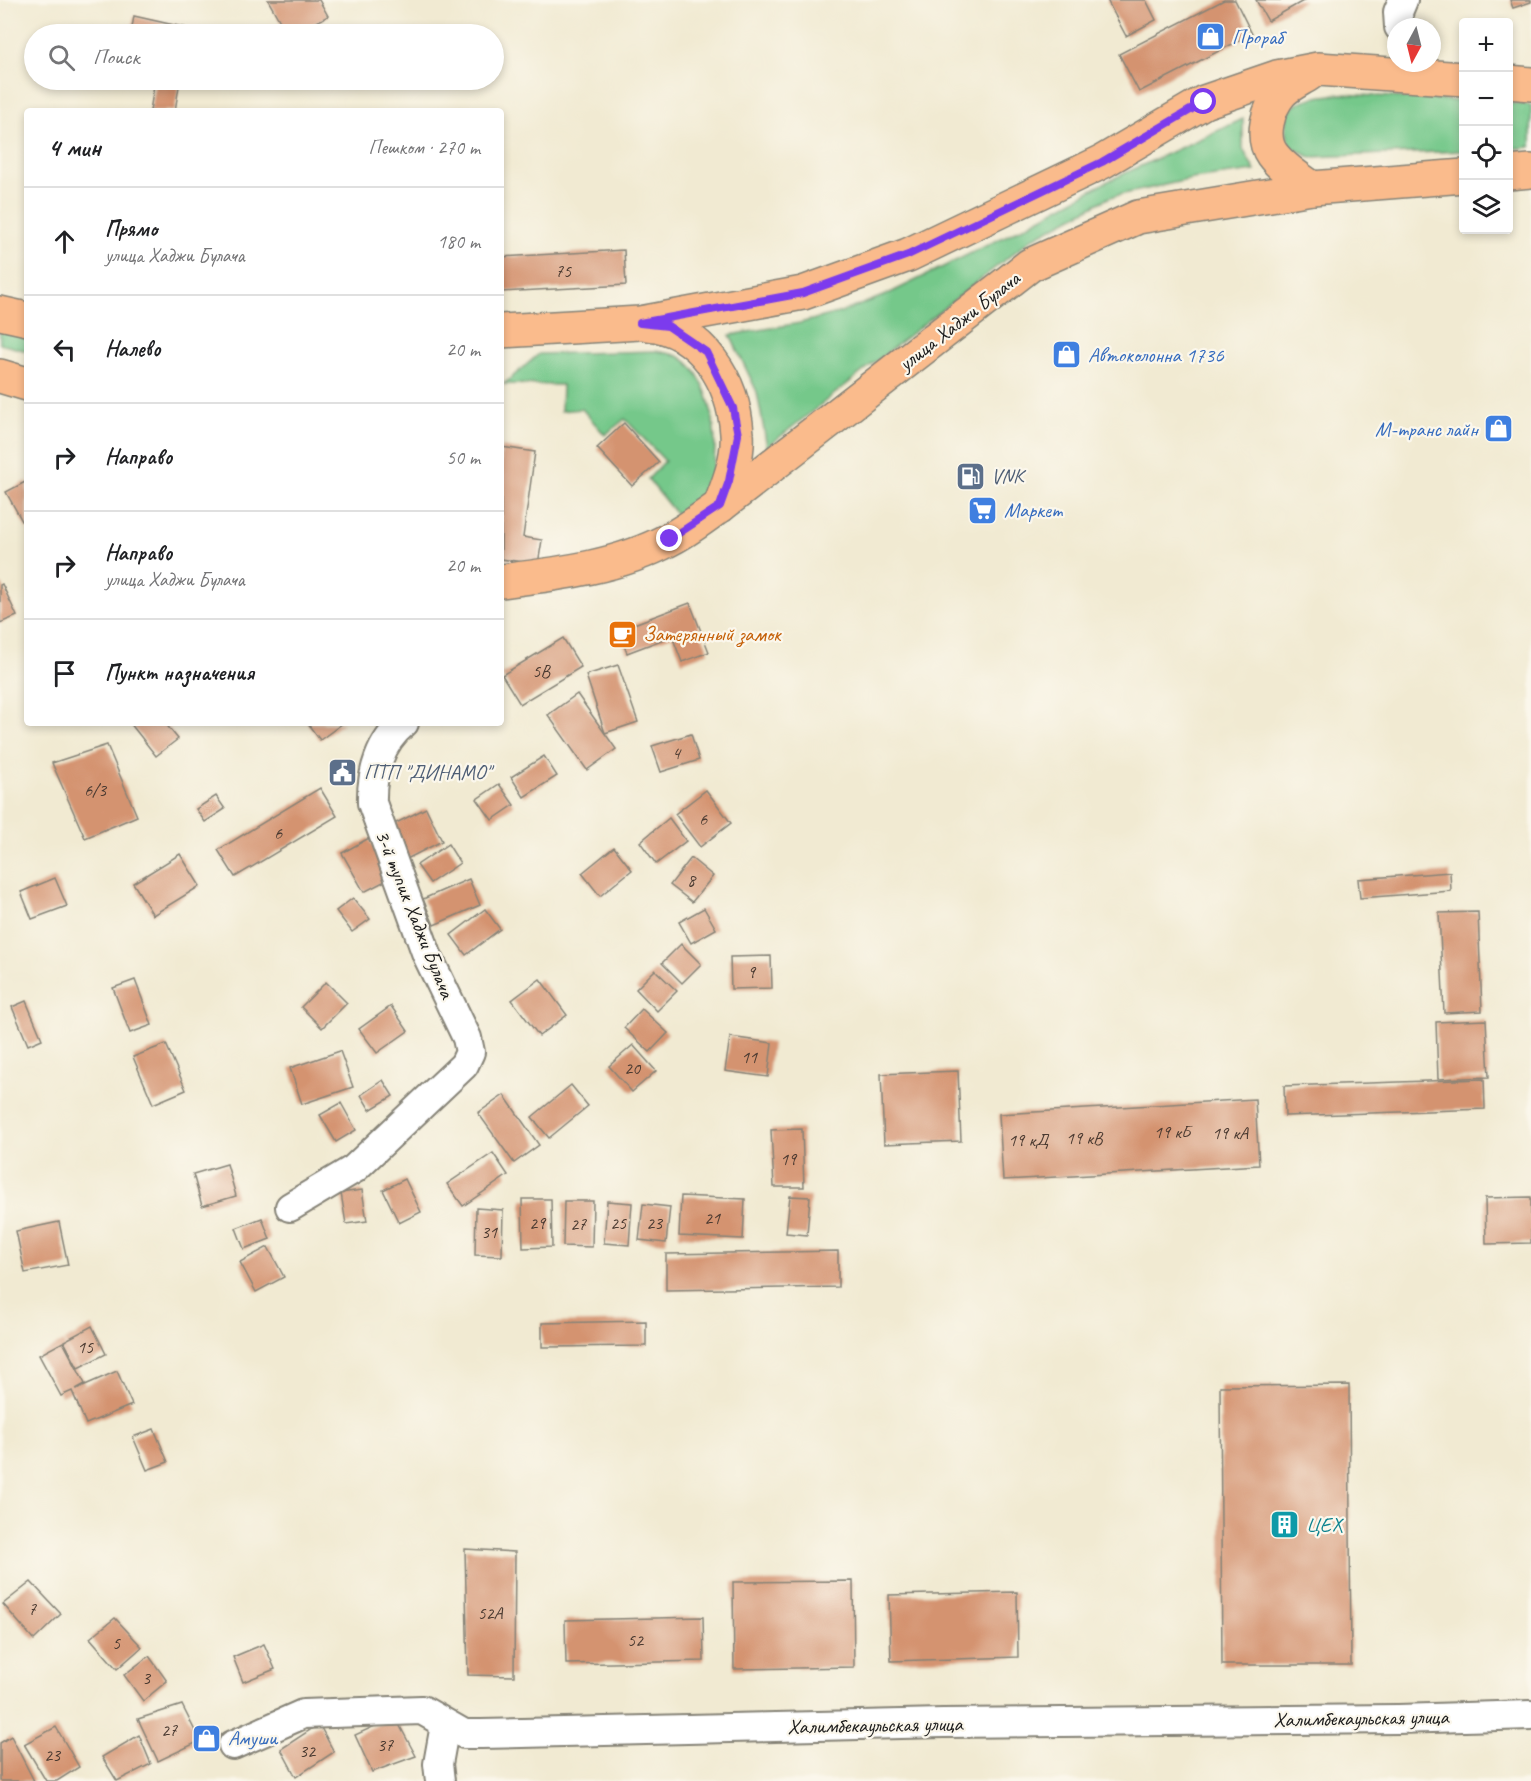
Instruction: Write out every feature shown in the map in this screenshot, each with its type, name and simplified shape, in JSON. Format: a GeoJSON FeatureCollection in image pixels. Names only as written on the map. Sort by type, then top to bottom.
{"type":"FeatureCollection","features":[{"type":"Feature","properties":{"kind":"main road"},"geometry":{"type":"LineString","coordinates":[[504,331],[640,323],[803,293],[908,255],[1102,162],[1204,102],[1277,77],[1318,69],[1387,70]]}},
{"type":"Feature","properties":{"kind":"main road"},"geometry":{"type":"LineString","coordinates":[[1312,188],[1280,164],[1271,153],[1266,137],[1272,105],[1283,91],[1318,69]]}},
{"type":"Feature","properties":{"kind":"main road"},"geometry":{"type":"LineString","coordinates":[[1431,72],[1459,78]]}},
{"type":"Feature","properties":{"kind":"main road"},"geometry":{"type":"LineString","coordinates":[[1513,82],[1531,84]]}},
{"type":"Feature","properties":{"kind":"main road"},"geometry":{"type":"LineString","coordinates":[[1513,172],[1531,171]]}},
{"type":"Feature","properties":{"kind":"main road","name":"улица Хаджи Булача"},"geometry":{"type":"LineString","coordinates":[[504,580],[569,573],[640,552],[670,539],[720,506],[1030,265],[1138,217],[1312,188],[1459,176]]}},
{"type":"Feature","properties":{"kind":"main road"},"geometry":{"type":"LineString","coordinates":[[0,313],[24,319]]}},
{"type":"Feature","properties":{"kind":"main road"},"geometry":{"type":"LineString","coordinates":[[640,323],[668,326],[690,338],[706,352],[718,373],[733,408],[738,435],[729,481],[720,506]]}},
{"type":"Feature","properties":{"kind":"main road"},"geometry":{"type":"LineString","coordinates":[[0,376],[24,383]]}},
{"type":"Feature","properties":{"kind":"street"},"geometry":{"type":"LineString","coordinates":[[1398,18],[1398,12],[1403,0]]}},
{"type":"Feature","properties":{"kind":"street","name":"3-й тупик Хаджи Булача"},"geometry":{"type":"LineString","coordinates":[[290,1207],[354,1169],[464,1065],[470,1052],[467,1038],[427,955],[372,803],[372,784],[378,760],[394,731],[400,726]]}},
{"type":"Feature","properties":{"kind":"street","name":"Халимбекаульская улица"},"geometry":{"type":"LineString","coordinates":[[233,1745],[303,1714],[422,1710],[464,1734],[943,1723],[1398,1719],[1531,1715]]}},
{"type":"Feature","properties":{"kind":"street"},"geometry":{"type":"LineString","coordinates":[[440,1781],[438,1764],[445,1725]]}},
{"type":"Feature","properties":{"kind":"green space"},"geometry":{"type":"Polygon","coordinates":[[[1341,94],[1459,101],[1459,151],[1310,157],[1290,146],[1286,131],[1287,119],[1290,110],[1296,104],[1316,97],[1341,94]]]}},
{"type":"Feature","properties":{"kind":"green space"},"geometry":{"type":"Polygon","coordinates":[[[1513,103],[1531,105],[1531,147],[1513,149],[1513,103]]]}},
{"type":"Feature","properties":{"kind":"green space"},"geometry":{"type":"Polygon","coordinates":[[[1243,119],[1243,149],[1255,171],[1192,179],[1110,197],[1033,238],[767,447],[757,392],[730,335],[800,323],[842,312],[886,295],[1020,229],[1106,182],[1243,119]]]}},
{"type":"Feature","properties":{"kind":"green space"},"geometry":{"type":"Polygon","coordinates":[[[0,329],[24,334],[24,350],[0,344],[0,329]]]}},
{"type":"Feature","properties":{"kind":"green space"},"geometry":{"type":"Polygon","coordinates":[[[658,351],[680,357],[693,368],[702,384],[714,425],[713,468],[708,487],[698,503],[676,514],[648,479],[665,461],[625,419],[605,435],[582,409],[561,411],[562,385],[504,384],[539,354],[658,351]]]}},
{"type":"Feature","properties":{"kind":"building"},"geometry":{"type":"Polygon","coordinates":[[[268,0],[319,0],[328,16],[313,24],[281,24],[268,0]]]}},
{"type":"Feature","properties":{"kind":"building"},"geometry":{"type":"Polygon","coordinates":[[[1107,0],[1146,0],[1156,20],[1126,36],[1107,0]]]}},
{"type":"Feature","properties":{"kind":"building"},"geometry":{"type":"Polygon","coordinates":[[[1224,0],[1235,0],[1252,34],[1139,92],[1119,54],[1224,0]]]}},
{"type":"Feature","properties":{"kind":"building"},"geometry":{"type":"Polygon","coordinates":[[[1256,0],[1305,0],[1268,21],[1256,0]]]}},
{"type":"Feature","properties":{"kind":"building"},"geometry":{"type":"Polygon","coordinates":[[[1510,0],[1531,0],[1531,2],[1513,8],[1510,0]]]}},
{"type":"Feature","properties":{"kind":"building"},"geometry":{"type":"Polygon","coordinates":[[[134,16],[170,24],[133,24],[134,16]]]}},
{"type":"Feature","properties":{"kind":"building"},"geometry":{"type":"Polygon","coordinates":[[[153,90],[178,90],[175,108],[150,108],[153,90]]]}},
{"type":"Feature","properties":{"kind":"building"},"geometry":{"type":"Polygon","coordinates":[[[624,250],[626,285],[504,292],[504,257],[624,250]]]}},
{"type":"Feature","properties":{"kind":"building"},"geometry":{"type":"Polygon","coordinates":[[[624,423],[659,462],[632,486],[597,448],[624,423]]]}},
{"type":"Feature","properties":{"kind":"building"},"geometry":{"type":"Polygon","coordinates":[[[504,447],[535,452],[523,537],[542,540],[538,564],[504,559],[504,447]]]}},
{"type":"Feature","properties":{"kind":"building"},"geometry":{"type":"Polygon","coordinates":[[[24,483],[24,525],[6,492],[24,483]]]}},
{"type":"Feature","properties":{"kind":"building"},"geometry":{"type":"Polygon","coordinates":[[[2,584],[17,616],[0,623],[0,585],[2,584]]]}},
{"type":"Feature","properties":{"kind":"building"},"geometry":{"type":"Polygon","coordinates":[[[690,603],[709,652],[682,662],[672,636],[627,653],[618,630],[690,603]]]}},
{"type":"Feature","properties":{"kind":"building"},"geometry":{"type":"Polygon","coordinates":[[[563,638],[581,667],[520,704],[504,678],[504,674],[563,638]]]}},
{"type":"Feature","properties":{"kind":"building"},"geometry":{"type":"Polygon","coordinates":[[[618,665],[638,722],[605,733],[586,675],[618,665]]]}},
{"type":"Feature","properties":{"kind":"building"},"geometry":{"type":"Polygon","coordinates":[[[577,694],[616,749],[587,770],[548,715],[577,694]]]}},
{"type":"Feature","properties":{"kind":"building"},"geometry":{"type":"Polygon","coordinates":[[[132,726],[167,726],[178,739],[156,756],[132,726]]]}},
{"type":"Feature","properties":{"kind":"building"},"geometry":{"type":"Polygon","coordinates":[[[309,726],[339,726],[320,740],[309,726]]]}},
{"type":"Feature","properties":{"kind":"building"},"geometry":{"type":"Polygon","coordinates":[[[691,734],[699,760],[661,772],[652,746],[691,734]]]}},
{"type":"Feature","properties":{"kind":"building"},"geometry":{"type":"Polygon","coordinates":[[[107,745],[137,816],[85,838],[52,763],[107,745]]]}},
{"type":"Feature","properties":{"kind":"building"},"geometry":{"type":"Polygon","coordinates":[[[544,756],[557,776],[524,797],[511,777],[544,756]]]}},
{"type":"Feature","properties":{"kind":"building"},"geometry":{"type":"Polygon","coordinates":[[[499,784],[514,805],[492,820],[477,799],[499,784]]]}},
{"type":"Feature","properties":{"kind":"building"},"geometry":{"type":"Polygon","coordinates":[[[320,788],[337,816],[235,877],[218,850],[320,788]]]}},
{"type":"Feature","properties":{"kind":"building"},"geometry":{"type":"Polygon","coordinates":[[[706,790],[731,823],[700,847],[675,814],[706,790]]]}},
{"type":"Feature","properties":{"kind":"building"},"geometry":{"type":"Polygon","coordinates":[[[216,796],[225,809],[205,822],[196,809],[216,796]]]}},
{"type":"Feature","properties":{"kind":"building"},"geometry":{"type":"Polygon","coordinates":[[[426,808],[442,841],[401,862],[384,829],[426,808]]]}},
{"type":"Feature","properties":{"kind":"building"},"geometry":{"type":"Polygon","coordinates":[[[669,818],[686,841],[656,864],[640,842],[669,818]]]}},
{"type":"Feature","properties":{"kind":"building"},"geometry":{"type":"Polygon","coordinates":[[[369,838],[391,878],[364,892],[342,853],[369,838]]]}},
{"type":"Feature","properties":{"kind":"building"},"geometry":{"type":"Polygon","coordinates":[[[448,844],[460,863],[430,883],[417,865],[448,844]]]}},
{"type":"Feature","properties":{"kind":"building"},"geometry":{"type":"Polygon","coordinates":[[[614,847],[632,870],[600,896],[582,873],[614,847]]]}},
{"type":"Feature","properties":{"kind":"building"},"geometry":{"type":"Polygon","coordinates":[[[180,854],[200,886],[153,915],[133,883],[180,854]]]}},
{"type":"Feature","properties":{"kind":"building"},"geometry":{"type":"Polygon","coordinates":[[[691,858],[713,876],[692,902],[670,885],[691,858]]]}},
{"type":"Feature","properties":{"kind":"building"},"geometry":{"type":"Polygon","coordinates":[[[1450,872],[1451,891],[1360,898],[1358,879],[1450,872]]]}},
{"type":"Feature","properties":{"kind":"building"},"geometry":{"type":"Polygon","coordinates":[[[55,878],[67,906],[32,919],[21,892],[55,878]]]}},
{"type":"Feature","properties":{"kind":"building"},"geometry":{"type":"Polygon","coordinates":[[[469,879],[480,905],[434,925],[423,899],[469,879]]]}},
{"type":"Feature","properties":{"kind":"building"},"geometry":{"type":"Polygon","coordinates":[[[353,898],[370,919],[352,932],[336,911],[353,898]]]}},
{"type":"Feature","properties":{"kind":"building"},"geometry":{"type":"Polygon","coordinates":[[[704,908],[716,929],[691,943],[679,922],[704,908]]]}},
{"type":"Feature","properties":{"kind":"building"},"geometry":{"type":"Polygon","coordinates":[[[485,909],[500,929],[466,955],[451,935],[485,909]]]}},
{"type":"Feature","properties":{"kind":"building"},"geometry":{"type":"Polygon","coordinates":[[[1478,912],[1482,1011],[1444,1013],[1439,913],[1478,912]]]}},
{"type":"Feature","properties":{"kind":"building"},"geometry":{"type":"Polygon","coordinates":[[[681,944],[701,964],[682,983],[662,963],[681,944]]]}},
{"type":"Feature","properties":{"kind":"building"},"geometry":{"type":"Polygon","coordinates":[[[771,956],[772,988],[731,989],[730,957],[771,956]]]}},
{"type":"Feature","properties":{"kind":"building"},"geometry":{"type":"Polygon","coordinates":[[[655,970],[677,991],[657,1011],[636,989],[655,970]]]}},
{"type":"Feature","properties":{"kind":"building"},"geometry":{"type":"Polygon","coordinates":[[[540,979],[567,1015],[539,1036],[512,1000],[540,979]]]}},
{"type":"Feature","properties":{"kind":"building"},"geometry":{"type":"Polygon","coordinates":[[[135,980],[152,1025],[130,1033],[113,988],[135,980]]]}},
{"type":"Feature","properties":{"kind":"building"},"geometry":{"type":"Polygon","coordinates":[[[326,982],[347,1003],[322,1028],[301,1007],[326,982]]]}},
{"type":"Feature","properties":{"kind":"building"},"geometry":{"type":"Polygon","coordinates":[[[26,1001],[42,1039],[28,1045],[12,1007],[26,1001]]]}},
{"type":"Feature","properties":{"kind":"building"},"geometry":{"type":"Polygon","coordinates":[[[391,1006],[408,1031],[377,1053],[359,1029],[391,1006]]]}},
{"type":"Feature","properties":{"kind":"building"},"geometry":{"type":"Polygon","coordinates":[[[642,1009],[668,1033],[650,1052],[624,1028],[642,1009]]]}},
{"type":"Feature","properties":{"kind":"building"},"geometry":{"type":"Polygon","coordinates":[[[1486,1020],[1489,1077],[1438,1079],[1436,1022],[1486,1020]]]}},
{"type":"Feature","properties":{"kind":"building"},"geometry":{"type":"Polygon","coordinates":[[[730,1037],[772,1043],[768,1077],[725,1071],[730,1037]]]}},
{"type":"Feature","properties":{"kind":"building"},"geometry":{"type":"Polygon","coordinates":[[[166,1044],[186,1090],[153,1104],[133,1057],[166,1044]]]}},
{"type":"Feature","properties":{"kind":"building"},"geometry":{"type":"Polygon","coordinates":[[[633,1045],[656,1071],[632,1092],[609,1066],[633,1045]]]}},
{"type":"Feature","properties":{"kind":"building"},"geometry":{"type":"Polygon","coordinates":[[[340,1051],[353,1087],[302,1104],[290,1068],[340,1051]]]}},
{"type":"Feature","properties":{"kind":"building"},"geometry":{"type":"Polygon","coordinates":[[[958,1071],[961,1141],[884,1144],[881,1074],[958,1071]]]}},
{"type":"Feature","properties":{"kind":"building"},"geometry":{"type":"Polygon","coordinates":[[[1484,1079],[1485,1109],[1285,1116],[1284,1086],[1484,1079]]]}},
{"type":"Feature","properties":{"kind":"building"},"geometry":{"type":"Polygon","coordinates":[[[383,1080],[393,1096],[370,1110],[361,1095],[383,1080]]]}},
{"type":"Feature","properties":{"kind":"building"},"geometry":{"type":"Polygon","coordinates":[[[571,1085],[588,1106],[549,1138],[532,1117],[571,1085]]]}},
{"type":"Feature","properties":{"kind":"building"},"geometry":{"type":"Polygon","coordinates":[[[504,1095],[539,1145],[514,1163],[478,1113],[504,1095]]]}},
{"type":"Feature","properties":{"kind":"building"},"geometry":{"type":"Polygon","coordinates":[[[1255,1099],[1259,1165],[1003,1180],[999,1114],[1255,1099]]]}},
{"type":"Feature","properties":{"kind":"building"},"geometry":{"type":"Polygon","coordinates":[[[341,1103],[356,1130],[336,1142],[320,1115],[341,1103]]]}},
{"type":"Feature","properties":{"kind":"building"},"geometry":{"type":"Polygon","coordinates":[[[802,1129],[804,1187],[774,1187],[771,1130],[802,1129]]]}},
{"type":"Feature","properties":{"kind":"building"},"geometry":{"type":"Polygon","coordinates":[[[493,1153],[508,1175],[463,1206],[447,1184],[493,1153]]]}},
{"type":"Feature","properties":{"kind":"building"},"geometry":{"type":"Polygon","coordinates":[[[227,1164],[236,1196],[202,1206],[193,1174],[227,1164]]]}},
{"type":"Feature","properties":{"kind":"building"},"geometry":{"type":"Polygon","coordinates":[[[405,1179],[421,1212],[399,1223],[383,1190],[405,1179]]]}},
{"type":"Feature","properties":{"kind":"building"},"geometry":{"type":"Polygon","coordinates":[[[362,1190],[367,1221],[346,1224],[341,1193],[362,1190]]]}},
{"type":"Feature","properties":{"kind":"building"},"geometry":{"type":"Polygon","coordinates":[[[681,1196],[745,1199],[743,1239],[679,1236],[681,1196]]]}},
{"type":"Feature","properties":{"kind":"building"},"geometry":{"type":"Polygon","coordinates":[[[790,1196],[810,1197],[807,1235],[786,1233],[790,1196]]]}},
{"type":"Feature","properties":{"kind":"building"},"geometry":{"type":"Polygon","coordinates":[[[1531,1197],[1531,1243],[1486,1244],[1485,1198],[1531,1197]]]}},
{"type":"Feature","properties":{"kind":"building"},"geometry":{"type":"Polygon","coordinates":[[[522,1199],[551,1199],[552,1247],[523,1248],[522,1199]]]}},
{"type":"Feature","properties":{"kind":"building"},"geometry":{"type":"Polygon","coordinates":[[[564,1201],[593,1201],[592,1247],[563,1246],[564,1201]]]}},
{"type":"Feature","properties":{"kind":"building"},"geometry":{"type":"Polygon","coordinates":[[[607,1201],[632,1203],[629,1245],[604,1243],[607,1201]]]}},
{"type":"Feature","properties":{"kind":"building"},"geometry":{"type":"Polygon","coordinates":[[[643,1204],[670,1207],[666,1243],[639,1240],[643,1204]]]}},
{"type":"Feature","properties":{"kind":"building"},"geometry":{"type":"Polygon","coordinates":[[[476,1208],[503,1210],[502,1256],[475,1255],[476,1208]]]}},
{"type":"Feature","properties":{"kind":"building"},"geometry":{"type":"Polygon","coordinates":[[[262,1218],[270,1239],[244,1249],[236,1228],[262,1218]]]}},
{"type":"Feature","properties":{"kind":"building"},"geometry":{"type":"Polygon","coordinates":[[[59,1222],[68,1265],[25,1273],[16,1231],[59,1222]]]}},
{"type":"Feature","properties":{"kind":"building"},"geometry":{"type":"Polygon","coordinates":[[[268,1247],[284,1277],[256,1292],[240,1262],[268,1247]]]}},
{"type":"Feature","properties":{"kind":"building"},"geometry":{"type":"Polygon","coordinates":[[[838,1251],[838,1287],[666,1290],[666,1254],[838,1251]]]}},
{"type":"Feature","properties":{"kind":"building"},"geometry":{"type":"Polygon","coordinates":[[[646,1321],[646,1346],[542,1347],[542,1323],[646,1321]]]}},
{"type":"Feature","properties":{"kind":"building"},"geometry":{"type":"Polygon","coordinates":[[[92,1326],[106,1354],[78,1368],[64,1341],[92,1326]]]}},
{"type":"Feature","properties":{"kind":"building"},"geometry":{"type":"Polygon","coordinates":[[[63,1342],[85,1384],[76,1389],[117,1371],[132,1405],[86,1424],[72,1391],[61,1396],[39,1355],[63,1342]]]}},
{"type":"Feature","properties":{"kind":"building","name":"ЦЕХ"},"geometry":{"type":"Polygon","coordinates":[[[1349,1385],[1351,1665],[1222,1665],[1220,1386],[1349,1385]]]}},
{"type":"Feature","properties":{"kind":"building"},"geometry":{"type":"Polygon","coordinates":[[[154,1429],[168,1462],[147,1470],[133,1437],[154,1429]]]}},
{"type":"Feature","properties":{"kind":"building"},"geometry":{"type":"Polygon","coordinates":[[[465,1549],[515,1552],[514,1676],[468,1675],[465,1549]]]}},
{"type":"Feature","properties":{"kind":"building"},"geometry":{"type":"Polygon","coordinates":[[[853,1581],[854,1667],[734,1669],[733,1582],[853,1581]]]}},
{"type":"Feature","properties":{"kind":"building"},"geometry":{"type":"Polygon","coordinates":[[[31,1582],[61,1614],[34,1640],[3,1604],[31,1582]]]}},
{"type":"Feature","properties":{"kind":"building"},"geometry":{"type":"Polygon","coordinates":[[[1017,1592],[1018,1657],[891,1661],[889,1595],[1017,1592]]]}},
{"type":"Feature","properties":{"kind":"building"},"geometry":{"type":"Polygon","coordinates":[[[703,1617],[704,1661],[566,1664],[565,1620],[703,1617]]]}},
{"type":"Feature","properties":{"kind":"building"},"geometry":{"type":"Polygon","coordinates":[[[115,1618],[142,1647],[117,1669],[90,1638],[115,1618]]]}},
{"type":"Feature","properties":{"kind":"building"},"geometry":{"type":"Polygon","coordinates":[[[264,1644],[275,1669],[243,1682],[233,1657],[264,1644]]]}},
{"type":"Feature","properties":{"kind":"building"},"geometry":{"type":"Polygon","coordinates":[[[149,1656],[167,1681],[143,1701],[124,1675],[149,1656]]]}},
{"type":"Feature","properties":{"kind":"building"},"geometry":{"type":"Polygon","coordinates":[[[182,1705],[200,1741],[158,1761],[138,1719],[182,1705]]]}},
{"type":"Feature","properties":{"kind":"building"},"geometry":{"type":"Polygon","coordinates":[[[395,1717],[416,1756],[372,1772],[355,1735],[395,1717]]]}},
{"type":"Feature","properties":{"kind":"building"},"geometry":{"type":"Polygon","coordinates":[[[319,1724],[334,1752],[296,1777],[281,1749],[319,1724]]]}},
{"type":"Feature","properties":{"kind":"building"},"geometry":{"type":"Polygon","coordinates":[[[56,1727],[79,1767],[57,1781],[46,1781],[24,1744],[56,1727]]]}},
{"type":"Feature","properties":{"kind":"building"},"geometry":{"type":"Polygon","coordinates":[[[139,1735],[151,1764],[117,1781],[102,1757],[139,1735]]]}},
{"type":"Feature","properties":{"kind":"building"},"geometry":{"type":"Polygon","coordinates":[[[11,1736],[34,1781],[0,1781],[0,1743],[11,1736]]]}},
{"type":"Feature","properties":{"kind":"place","name":"Прораб"},"geometry":{"type":"Point","coordinates":[1211,37]}},
{"type":"Feature","properties":{"kind":"place","name":"Автоколонна 1736"},"geometry":{"type":"Point","coordinates":[1067,355]}},
{"type":"Feature","properties":{"kind":"place","name":"М-транс лайн"},"geometry":{"type":"Point","coordinates":[1499,429]}},
{"type":"Feature","properties":{"kind":"place","name":"VNK"},"geometry":{"type":"Point","coordinates":[970,476]}},
{"type":"Feature","properties":{"kind":"place","name":"Маркет"},"geometry":{"type":"Point","coordinates":[983,510]}},
{"type":"Feature","properties":{"kind":"place","name":"Затерянный замок"},"geometry":{"type":"Point","coordinates":[622,634]}},
{"type":"Feature","properties":{"kind":"place","name":"ПТП \"ДИНАМО\""},"geometry":{"type":"Point","coordinates":[343,772]}},
{"type":"Feature","properties":{"kind":"place","name":"ЦЕХ"},"geometry":{"type":"Point","coordinates":[1285,1525]}},
{"type":"Feature","properties":{"kind":"place","name":"Амуши"},"geometry":{"type":"Point","coordinates":[207,1738]}},
{"type":"Feature","properties":{"kind":"route"},"geometry":{"type":"LineString","coordinates":[[670,539],[720,506],[729,481],[738,435],[733,408],[706,352],[690,338],[668,326],[640,323],[803,293],[908,255],[1102,162],[1204,102]]}}]}
